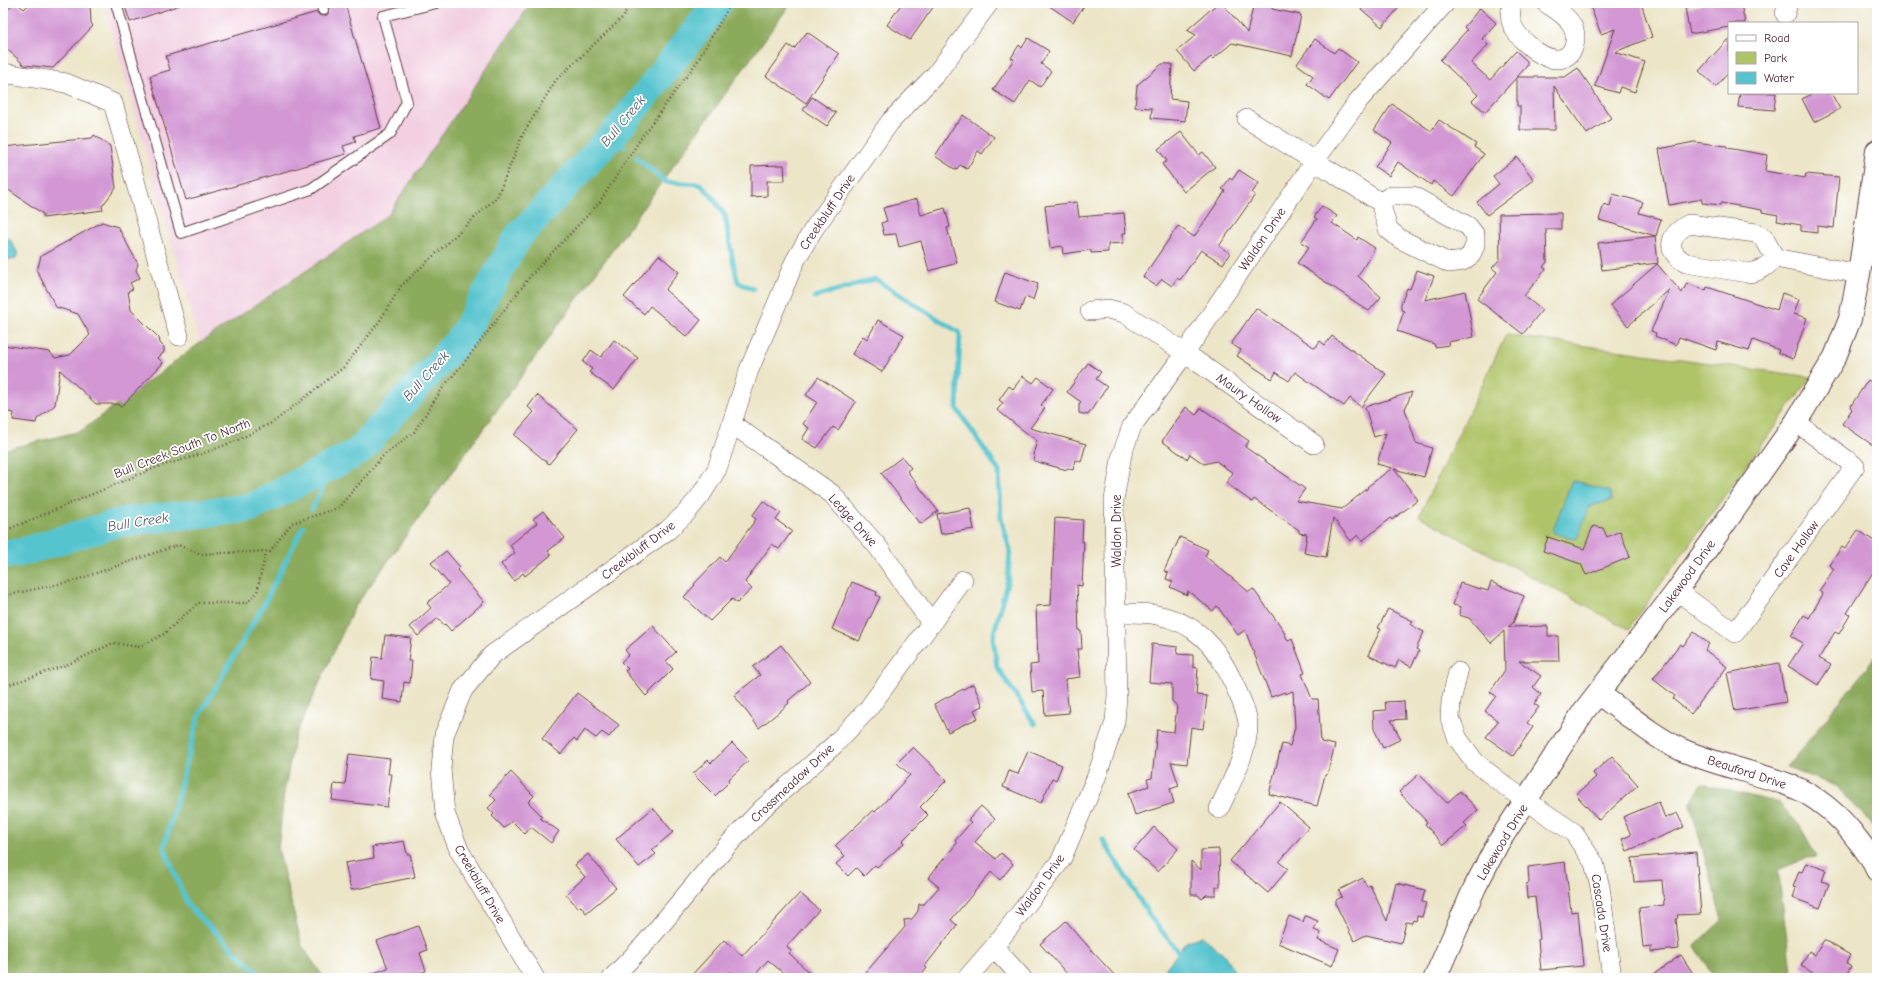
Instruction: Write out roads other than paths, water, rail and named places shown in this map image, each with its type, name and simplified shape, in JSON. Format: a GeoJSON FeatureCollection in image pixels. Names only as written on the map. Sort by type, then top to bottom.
{"type":"FeatureCollection","features":[{"type":"Feature","properties":{"kind":"street","name":"Creekbluff Drive"},"geometry":{"type":"LineString","coordinates":[[535,978],[459,850],[445,813],[441,770],[444,734],[463,690],[492,656],[668,530],[701,495],[717,469],[752,363],[795,261],[813,230],[890,122],[936,74],[989,3]]}},
{"type":"Feature","properties":{"kind":"street","name":"Waldon Drive"},"geometry":{"type":"LineString","coordinates":[[967,978],[994,947],[1060,860],[1096,778],[1115,722],[1117,696],[1117,612],[1114,500],[1122,454],[1132,426],[1185,353],[1314,162],[1359,100],[1445,3]]}},
{"type":"Feature","properties":{"kind":"street"},"geometry":{"type":"LineString","coordinates":[[1512,3],[1510,12],[1512,24],[1519,36],[1531,48],[1549,58],[1558,60],[1566,57],[1572,51],[1576,39],[1572,26],[1563,15],[1546,3]]}},
{"type":"Feature","properties":{"kind":"street"},"geometry":{"type":"LineString","coordinates":[[3,73],[66,83],[113,103],[179,336]]}},
{"type":"Feature","properties":{"kind":"street"},"geometry":{"type":"LineString","coordinates":[[1248,119],[1314,162],[1380,202],[1388,229],[1400,239],[1449,263],[1463,261],[1471,255],[1475,246],[1475,235],[1468,226],[1413,196],[1391,196],[1380,202]]}},
{"type":"Feature","properties":{"kind":"street","name":"Lakewood Drive"},"geometry":{"type":"LineString","coordinates":[[1435,978],[1485,868],[1498,843],[1527,801],[1584,711],[1599,694],[1678,591],[1796,422],[1835,357],[1850,319],[1873,200],[1877,151]]}},
{"type":"Feature","properties":{"kind":"street"},"geometry":{"type":"LineString","coordinates":[[1688,224],[1756,233],[1764,238],[1775,258],[1756,272],[1748,273],[1686,263],[1678,259],[1672,252],[1671,244],[1673,236],[1679,229],[1688,224]]}},
{"type":"Feature","properties":{"kind":"street"},"geometry":{"type":"LineString","coordinates":[[1775,258],[1859,274]]}},
{"type":"Feature","properties":{"kind":"street","name":"Maury Hollow"},"geometry":{"type":"LineString","coordinates":[[1090,311],[1108,309],[1124,313],[1185,353],[1314,444]]}},
{"type":"Feature","properties":{"kind":"street","name":"Cave Hollow"},"geometry":{"type":"LineString","coordinates":[[1678,591],[1735,633],[1855,466],[1796,422]]}},
{"type":"Feature","properties":{"kind":"street","name":"Ledge Drive"},"geometry":{"type":"LineString","coordinates":[[732,424],[832,494],[878,546],[932,624]]}},
{"type":"Feature","properties":{"kind":"street","name":"Crossmeadow Drive"},"geometry":{"type":"LineString","coordinates":[[612,978],[644,945],[726,847],[762,809],[834,745],[868,710],[964,580]]}},
{"type":"Feature","properties":{"kind":"street"},"geometry":{"type":"LineString","coordinates":[[1117,612],[1157,615],[1184,624],[1208,640],[1224,662],[1239,694],[1248,724],[1244,744],[1235,772],[1219,809]]}},
{"type":"Feature","properties":{"kind":"street","name":"Cascada Drive"},"geometry":{"type":"LineString","coordinates":[[1458,672],[1450,701],[1450,718],[1458,739],[1475,762],[1527,801],[1573,832],[1594,863],[1600,886],[1612,978]]}},
{"type":"Feature","properties":{"kind":"street","name":"Beauford Drive"},"geometry":{"type":"LineString","coordinates":[[1599,694],[1648,729],[1681,750],[1731,768],[1790,785],[1818,800],[1847,825],[1873,860],[1877,870]]}},
{"type":"Feature","properties":{"kind":"street"},"geometry":{"type":"LineString","coordinates":[[994,947],[1022,978]]}},
{"type":"Feature","properties":{"kind":"lane"},"geometry":{"type":"LineString","coordinates":[[116,3],[181,233],[311,189],[390,134],[407,102],[383,16],[436,3]]}},
{"type":"Feature","properties":{"kind":"water"},"geometry":{"type":"Polygon","coordinates":[[[8,238],[18,254],[15,259],[7,260],[3,271],[3,242],[8,238]]]}},
{"type":"Feature","properties":{"kind":"water"},"geometry":{"type":"Polygon","coordinates":[[[1572,480],[1610,492],[1611,501],[1590,506],[1577,539],[1554,533],[1553,530],[1572,480]]]}},
{"type":"Feature","properties":{"kind":"water"},"geometry":{"type":"Polygon","coordinates":[[[1202,936],[1224,954],[1238,978],[1165,978],[1163,972],[1186,942],[1202,936]]]}},
{"type":"Feature","properties":{"kind":"waterway","name":"Bull Creek"},"geometry":{"type":"LineString","coordinates":[[3,554],[19,553],[121,522],[250,508],[358,452],[462,337],[518,237],[619,128],[718,3]]}},
{"type":"Feature","properties":{"kind":"waterway"},"geometry":{"type":"LineString","coordinates":[[611,137],[624,147]]}},
{"type":"Feature","properties":{"kind":"waterway"},"geometry":{"type":"LineString","coordinates":[[637,158],[666,182],[700,184],[711,195],[725,216],[738,282],[753,289]]}},
{"type":"Feature","properties":{"kind":"waterway"},"geometry":{"type":"LineString","coordinates":[[815,297],[875,279],[960,333],[957,409],[999,471],[1001,518],[1010,550],[1008,579],[993,637],[997,667],[1035,724]]}},
{"type":"Feature","properties":{"kind":"waterway"},"geometry":{"type":"LineString","coordinates":[[312,509],[334,464]]}},
{"type":"Feature","properties":{"kind":"waterway"},"geometry":{"type":"LineString","coordinates":[[263,978],[188,906],[164,847],[199,716],[262,608],[303,527]]}},
{"type":"Feature","properties":{"kind":"waterway"},"geometry":{"type":"LineString","coordinates":[[1103,840],[1151,918],[1182,956]]}}]}
